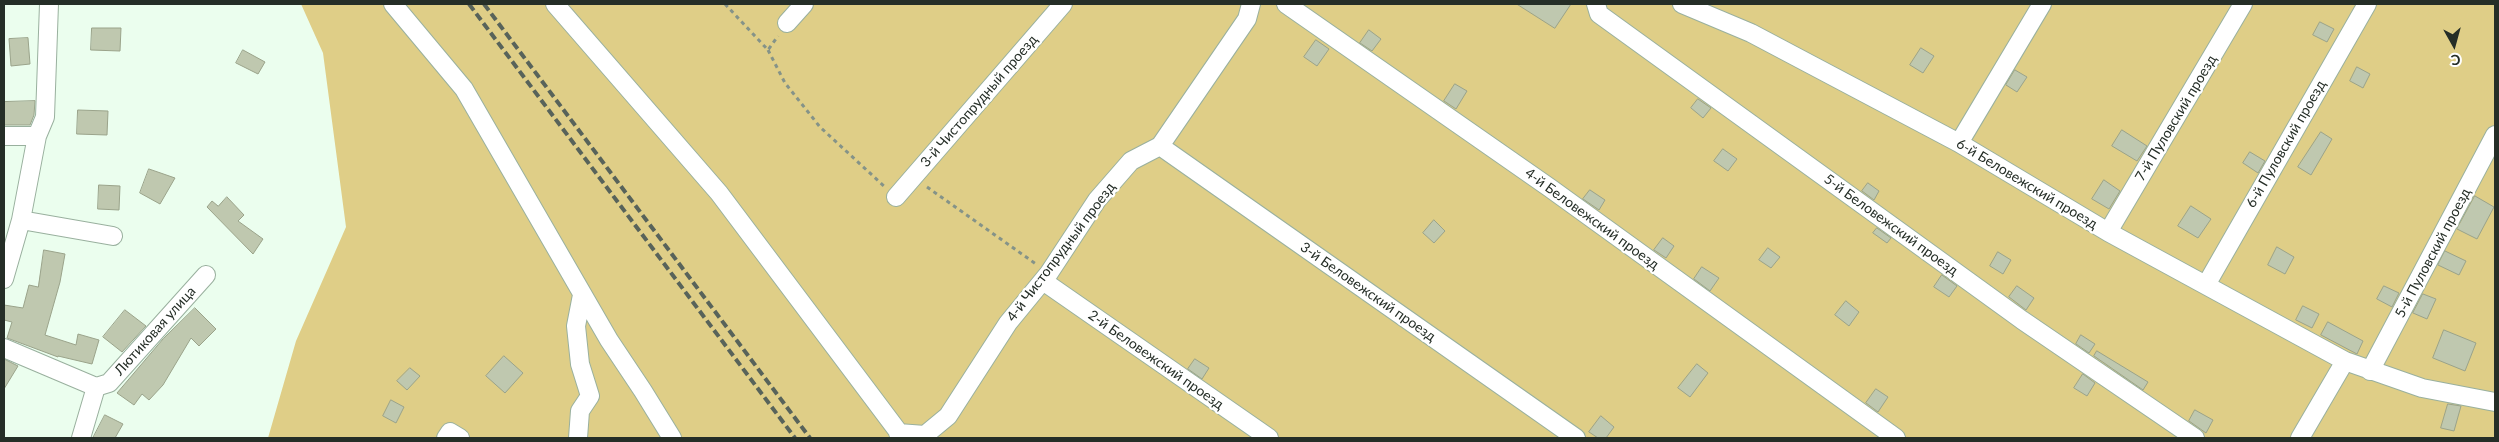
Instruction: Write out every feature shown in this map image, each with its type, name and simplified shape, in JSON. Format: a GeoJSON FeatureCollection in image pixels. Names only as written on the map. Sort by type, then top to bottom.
{"type":"FeatureCollection","features":[{"type":"Feature","properties":{"kind":"street"},"geometry":{"type":"LineString","coordinates":[[4,280],[21,220],[37,136],[45,117],[49,4]]}},
{"type":"Feature","properties":{"kind":"street"},"geometry":{"type":"LineString","coordinates":[[393,4],[464,89],[582,295],[672,438]]}},
{"type":"Feature","properties":{"kind":"street"},"geometry":{"type":"LineString","coordinates":[[556,4],[719,193],[901,436]]}},
{"type":"Feature","properties":{"kind":"street"},"geometry":{"type":"LineString","coordinates":[[787,23],[804,4]]}},
{"type":"Feature","properties":{"kind":"street","name":"3-й Чистопрудный проезд"},"geometry":{"type":"LineString","coordinates":[[896,197],[1063,4]]}},
{"type":"Feature","properties":{"kind":"street","name":"4-й Чистопрудный проезд"},"geometry":{"type":"LineString","coordinates":[[901,436],[925,436],[948,416],[1008,322],[1046,277],[1097,200],[1131,161],[1160,146],[1247,19],[1251,4]]}},
{"type":"Feature","properties":{"kind":"street","name":"4-й Беловежский проезд"},"geometry":{"type":"LineString","coordinates":[[1286,4],[1550,188],[1896,438]]}},
{"type":"Feature","properties":{"kind":"street","name":"5-й Беловежский проезд"},"geometry":{"type":"LineString","coordinates":[[1596,4],[1599,14],[2022,320],[2195,438]]}},
{"type":"Feature","properties":{"kind":"street","name":"6-й Беловежский проезд"},"geometry":{"type":"LineString","coordinates":[[1682,4],[1751,33],[1958,143],[2108,232],[2344,361],[2422,388],[2495,402]]}},
{"type":"Feature","properties":{"kind":"street"},"geometry":{"type":"LineString","coordinates":[[1958,143],[2042,4]]}},
{"type":"Feature","properties":{"kind":"street","name":"7-й Пуловский проезд"},"geometry":{"type":"LineString","coordinates":[[2108,232],[2243,4]]}},
{"type":"Feature","properties":{"kind":"street","name":"6-й Пуловский проезд"},"geometry":{"type":"LineString","coordinates":[[2206,285],[2367,4]]}},
{"type":"Feature","properties":{"kind":"street","name":"5-й Пуловский проезд"},"geometry":{"type":"LineString","coordinates":[[2370,371],[2495,135]]}},
{"type":"Feature","properties":{"kind":"street"},"geometry":{"type":"LineString","coordinates":[[4,136],[37,136]]}},
{"type":"Feature","properties":{"kind":"street","name":"3-й Беловежский проезд"},"geometry":{"type":"LineString","coordinates":[[1160,146],[1576,438]]}},
{"type":"Feature","properties":{"kind":"street"},"geometry":{"type":"LineString","coordinates":[[21,220],[113,236]]}},
{"type":"Feature","properties":{"kind":"street","name":"Лютиковая улица"},"geometry":{"type":"LineString","coordinates":[[96,387],[109,383],[206,275]]}},
{"type":"Feature","properties":{"kind":"street","name":"2-й Беловежский проезд"},"geometry":{"type":"LineString","coordinates":[[1046,277],[1269,438]]}},
{"type":"Feature","properties":{"kind":"street"},"geometry":{"type":"LineString","coordinates":[[578,438],[580,411],[590,396],[580,364],[576,326],[582,295]]}},
{"type":"Feature","properties":{"kind":"street"},"geometry":{"type":"LineString","coordinates":[[4,348],[96,387],[81,438]]}},
{"type":"Feature","properties":{"kind":"street"},"geometry":{"type":"LineString","coordinates":[[2300,438],[2344,361]]}},
{"type":"Feature","properties":{"kind":"path"},"geometry":{"type":"LineString","coordinates":[[725,4],[768,50],[785,83],[820,127],[896,197]]}},
{"type":"Feature","properties":{"kind":"path"},"geometry":{"type":"LineString","coordinates":[[768,50],[787,23]]}},
{"type":"Feature","properties":{"kind":"path"},"geometry":{"type":"LineString","coordinates":[[913,178],[1046,277]]}},
{"type":"Feature","properties":{"kind":"shaded area"},"geometry":{"type":"Polygon","coordinates":[[[301,4],[2495,4],[2495,438],[268,438],[296,341],[346,227],[323,53],[301,4]]]}},
{"type":"Feature","properties":{"kind":"building"},"geometry":{"type":"Polygon","coordinates":[[[1517,4],[1571,4],[1555,28],[1517,4]]]}},
{"type":"Feature","properties":{"kind":"building"},"geometry":{"type":"Polygon","coordinates":[[[2320,22],[2334,29],[2327,42],[2313,35],[2320,22]]]}},
{"type":"Feature","properties":{"kind":"building"},"geometry":{"type":"Polygon","coordinates":[[[92,28],[121,28],[120,51],[91,50],[92,28]]]}},
{"type":"Feature","properties":{"kind":"building"},"geometry":{"type":"Polygon","coordinates":[[[1369,30],[1381,39],[1372,51],[1360,43],[1369,30]]]}},
{"type":"Feature","properties":{"kind":"building"},"geometry":{"type":"Polygon","coordinates":[[[28,38],[30,64],[11,66],[9,39],[28,38]]]}},
{"type":"Feature","properties":{"kind":"building"},"geometry":{"type":"Polygon","coordinates":[[[1316,40],[1329,49],[1317,66],[1304,57],[1316,40]]]}},
{"type":"Feature","properties":{"kind":"building"},"geometry":{"type":"Polygon","coordinates":[[[1921,48],[1934,56],[1923,73],[1910,65],[1921,48]]]}},
{"type":"Feature","properties":{"kind":"building"},"geometry":{"type":"Polygon","coordinates":[[[243,50],[265,62],[258,74],[236,63],[243,50]]]}},
{"type":"Feature","properties":{"kind":"building"},"geometry":{"type":"Polygon","coordinates":[[[2357,67],[2370,74],[2363,88],[2350,81],[2357,67]]]}},
{"type":"Feature","properties":{"kind":"building"},"geometry":{"type":"Polygon","coordinates":[[[2015,70],[2027,77],[2017,92],[2006,85],[2015,70]]]}},
{"type":"Feature","properties":{"kind":"building"},"geometry":{"type":"Polygon","coordinates":[[[1455,84],[1467,91],[1456,109],[1444,101],[1455,84]]]}},
{"type":"Feature","properties":{"kind":"building"},"geometry":{"type":"Polygon","coordinates":[[[1698,99],[1711,108],[1703,118],[1691,108],[1698,99]]]}},
{"type":"Feature","properties":{"kind":"building"},"geometry":{"type":"Polygon","coordinates":[[[35,101],[34,115],[30,125],[4,125],[4,102],[35,101]]]}},
{"type":"Feature","properties":{"kind":"building"},"geometry":{"type":"Polygon","coordinates":[[[78,110],[108,111],[107,135],[77,134],[78,110]]]}},
{"type":"Feature","properties":{"kind":"building"},"geometry":{"type":"Polygon","coordinates":[[[2122,130],[2147,146],[2137,161],[2112,146],[2122,130]]]}},
{"type":"Feature","properties":{"kind":"building"},"geometry":{"type":"Polygon","coordinates":[[[2321,132],[2332,139],[2311,175],[2298,167],[2321,132]]]}},
{"type":"Feature","properties":{"kind":"building"},"geometry":{"type":"Polygon","coordinates":[[[1723,149],[1737,159],[1728,171],[1714,161],[1723,149]]]}},
{"type":"Feature","properties":{"kind":"building"},"geometry":{"type":"Polygon","coordinates":[[[2250,152],[2265,161],[2258,173],[2243,163],[2250,152]]]}},
{"type":"Feature","properties":{"kind":"building"},"geometry":{"type":"Polygon","coordinates":[[[149,169],[175,178],[160,204],[140,193],[149,169]]]}},
{"type":"Feature","properties":{"kind":"building"},"geometry":{"type":"Polygon","coordinates":[[[2104,180],[2120,191],[2109,209],[2092,199],[2104,180]]]}},
{"type":"Feature","properties":{"kind":"building"},"geometry":{"type":"Polygon","coordinates":[[[1868,183],[1879,191],[1874,200],[1862,191],[1868,183]]]}},
{"type":"Feature","properties":{"kind":"building"},"geometry":{"type":"Polygon","coordinates":[[[99,185],[120,186],[119,210],[98,209],[99,185]]]}},
{"type":"Feature","properties":{"kind":"building"},"geometry":{"type":"Polygon","coordinates":[[[1590,190],[1605,200],[1599,210],[1583,199],[1590,190]]]}},
{"type":"Feature","properties":{"kind":"building"},"geometry":{"type":"Polygon","coordinates":[[[2475,196],[2494,207],[2477,239],[2457,229],[2475,196]]]}},
{"type":"Feature","properties":{"kind":"building"},"geometry":{"type":"Polygon","coordinates":[[[227,197],[244,215],[238,221],[263,239],[253,254],[207,207],[212,201],[218,206],[227,197]]]}},
{"type":"Feature","properties":{"kind":"building"},"geometry":{"type":"Polygon","coordinates":[[[2191,206],[2211,219],[2198,238],[2178,226],[2191,206]]]}},
{"type":"Feature","properties":{"kind":"building"},"geometry":{"type":"Polygon","coordinates":[[[1434,220],[1445,231],[1434,243],[1423,233],[1434,220]]]}},
{"type":"Feature","properties":{"kind":"building"},"geometry":{"type":"Polygon","coordinates":[[[1877,228],[1891,238],[1887,243],[1873,233],[1877,228]]]}},
{"type":"Feature","properties":{"kind":"building"},"geometry":{"type":"Polygon","coordinates":[[[1663,238],[1674,246],[1666,258],[1654,250],[1663,238]]]}},
{"type":"Feature","properties":{"kind":"building"},"geometry":{"type":"Polygon","coordinates":[[[2277,247],[2294,257],[2285,274],[2268,265],[2277,247]]]}},
{"type":"Feature","properties":{"kind":"building"},"geometry":{"type":"Polygon","coordinates":[[[1768,248],[1780,257],[1771,268],[1759,260],[1768,248]]]}},
{"type":"Feature","properties":{"kind":"building"},"geometry":{"type":"Polygon","coordinates":[[[44,250],[65,254],[60,282],[45,335],[76,345],[78,334],[99,340],[92,364],[58,357],[7,338],[12,322],[4,320],[4,305],[23,308],[29,285],[38,287],[44,250]]]}},
{"type":"Feature","properties":{"kind":"building"},"geometry":{"type":"Polygon","coordinates":[[[2445,251],[2466,261],[2459,275],[2438,265],[2445,251]]]}},
{"type":"Feature","properties":{"kind":"building"},"geometry":{"type":"Polygon","coordinates":[[[1998,252],[2011,260],[2003,274],[1990,266],[1998,252]]]}},
{"type":"Feature","properties":{"kind":"building"},"geometry":{"type":"Polygon","coordinates":[[[1702,267],[1719,278],[1710,291],[1694,279],[1702,267]]]}},
{"type":"Feature","properties":{"kind":"building"},"geometry":{"type":"Polygon","coordinates":[[[1942,275],[1957,286],[1949,297],[1934,287],[1942,275]]]}},
{"type":"Feature","properties":{"kind":"building"},"geometry":{"type":"Polygon","coordinates":[[[2017,286],[2034,298],[2026,310],[2009,297],[2017,286]]]}},
{"type":"Feature","properties":{"kind":"building"},"geometry":{"type":"Polygon","coordinates":[[[2384,286],[2399,293],[2392,307],[2377,299],[2384,286]]]}},
{"type":"Feature","properties":{"kind":"building"},"geometry":{"type":"Polygon","coordinates":[[[2423,294],[2436,299],[2427,319],[2413,313],[2423,294]]]}},
{"type":"Feature","properties":{"kind":"building"},"geometry":{"type":"Polygon","coordinates":[[[1846,301],[1859,312],[1849,326],[1835,315],[1846,301]]]}},
{"type":"Feature","properties":{"kind":"building"},"geometry":{"type":"Polygon","coordinates":[[[2303,306],[2319,314],[2312,328],[2296,320],[2303,306]]]}},
{"type":"Feature","properties":{"kind":"building"},"geometry":{"type":"Polygon","coordinates":[[[195,308],[216,329],[199,346],[191,338],[163,385],[149,400],[142,394],[134,405],[117,393],[163,339],[195,308]]]}},
{"type":"Feature","properties":{"kind":"building"},"geometry":{"type":"Polygon","coordinates":[[[125,310],[146,326],[122,352],[103,337],[125,310]]]}},
{"type":"Feature","properties":{"kind":"building"},"geometry":{"type":"Polygon","coordinates":[[[2328,322],[2363,341],[2357,354],[2321,335],[2328,322]]]}},
{"type":"Feature","properties":{"kind":"building"},"geometry":{"type":"Polygon","coordinates":[[[2444,330],[2476,343],[2465,371],[2433,358],[2444,330]]]}},
{"type":"Feature","properties":{"kind":"building"},"geometry":{"type":"Polygon","coordinates":[[[2081,335],[2095,344],[2089,353],[2076,344],[2081,335]]]}},
{"type":"Feature","properties":{"kind":"building"},"geometry":{"type":"Polygon","coordinates":[[[2097,351],[2148,382],[2143,390],[2094,356],[2097,351]]]}},
{"type":"Feature","properties":{"kind":"building"},"geometry":{"type":"Polygon","coordinates":[[[504,356],[523,373],[505,393],[486,376],[504,356]]]}},
{"type":"Feature","properties":{"kind":"building"},"geometry":{"type":"Polygon","coordinates":[[[4,359],[18,366],[4,389],[4,359]]]}},
{"type":"Feature","properties":{"kind":"building"},"geometry":{"type":"Polygon","coordinates":[[[1195,359],[1209,368],[1202,379],[1188,369],[1195,359]]]}},
{"type":"Feature","properties":{"kind":"building"},"geometry":{"type":"Polygon","coordinates":[[[1697,364],[1708,373],[1690,397],[1678,388],[1697,364]]]}},
{"type":"Feature","properties":{"kind":"building"},"geometry":{"type":"Polygon","coordinates":[[[410,368],[420,376],[407,390],[397,381],[410,368]]]}},
{"type":"Feature","properties":{"kind":"building"},"geometry":{"type":"Polygon","coordinates":[[[2083,374],[2095,383],[2087,396],[2074,388],[2083,374]]]}},
{"type":"Feature","properties":{"kind":"building"},"geometry":{"type":"Polygon","coordinates":[[[1876,389],[1888,397],[1878,412],[1866,403],[1876,389]]]}},
{"type":"Feature","properties":{"kind":"building"},"geometry":{"type":"Polygon","coordinates":[[[391,400],[404,407],[396,423],[383,416],[391,400]]]}},
{"type":"Feature","properties":{"kind":"building"},"geometry":{"type":"Polygon","coordinates":[[[2448,404],[2461,406],[2454,431],[2441,428],[2448,404]]]}},
{"type":"Feature","properties":{"kind":"building"},"geometry":{"type":"Polygon","coordinates":[[[2195,410],[2213,420],[2206,433],[2189,421],[2195,410]]]}},
{"type":"Feature","properties":{"kind":"building"},"geometry":{"type":"Polygon","coordinates":[[[105,415],[123,424],[115,438],[93,438],[105,415]]]}},
{"type":"Feature","properties":{"kind":"building"},"geometry":{"type":"Polygon","coordinates":[[[1601,416],[1614,427],[1606,438],[1598,438],[1589,432],[1601,416]]]}},
{"type":"Feature","properties":{"kind":"railway"},"geometry":{"type":"LineString","coordinates":[[469,4],[795,438]]}},
{"type":"Feature","properties":{"kind":"railway"},"geometry":{"type":"LineString","coordinates":[[484,4],[810,438]]}}]}
